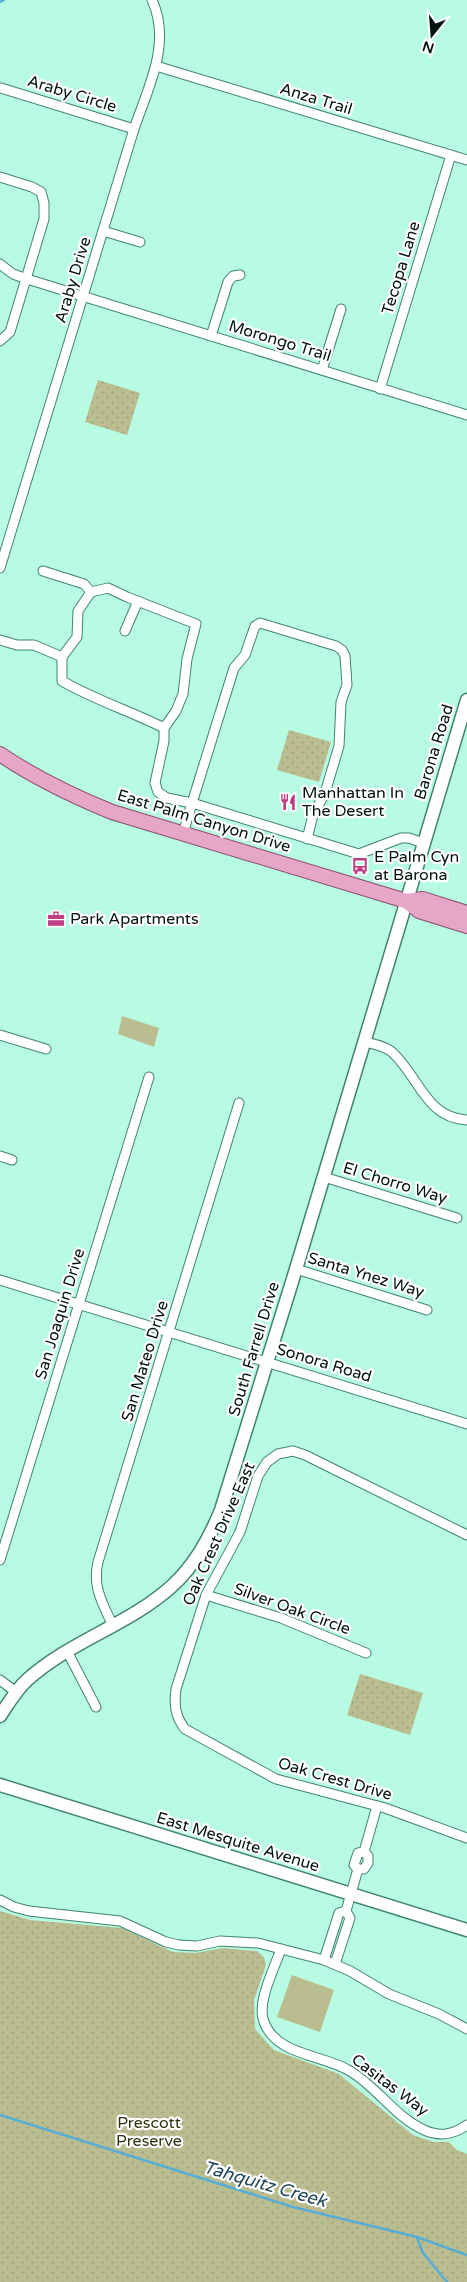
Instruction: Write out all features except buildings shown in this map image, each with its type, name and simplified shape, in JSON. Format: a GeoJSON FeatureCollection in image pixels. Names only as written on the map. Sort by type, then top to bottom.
{"type":"FeatureCollection","features":[{"type":"Feature","properties":{"kind":"main road","name":"East Palm Canyon Drive"},"geometry":{"type":"LineString","coordinates":[[0,754],[84,801],[183,834],[406,901],[419,912],[467,926]]}},
{"type":"Feature","properties":{"kind":"main road","name":"East Palm Canyon Drive"},"geometry":{"type":"LineString","coordinates":[[406,901],[422,899],[467,913]]}},
{"type":"Feature","properties":{"kind":"street","name":"Araby Drive"},"geometry":{"type":"LineString","coordinates":[[0,568],[134,129],[156,66],[160,44],[160,26],[152,0]]}},
{"type":"Feature","properties":{"kind":"street","name":"Anza Trail"},"geometry":{"type":"LineString","coordinates":[[156,66],[467,160]]}},
{"type":"Feature","properties":{"kind":"street","name":"Araby Circle"},"geometry":{"type":"LineString","coordinates":[[1,88],[134,129]]}},
{"type":"Feature","properties":{"kind":"street","name":"Tecopa Lane"},"geometry":{"type":"LineString","coordinates":[[380,389],[451,155]]}},
{"type":"Feature","properties":{"kind":"street"},"geometry":{"type":"LineString","coordinates":[[0,177],[32,187],[41,192],[44,203],[44,219],[27,279],[10,332],[0,341]]}},
{"type":"Feature","properties":{"kind":"street"},"geometry":{"type":"LineString","coordinates":[[103,231],[140,242]]}},
{"type":"Feature","properties":{"kind":"street","name":"Morongo Trail"},"geometry":{"type":"LineString","coordinates":[[0,264],[12,274],[27,279],[467,415]]}},
{"type":"Feature","properties":{"kind":"street"},"geometry":{"type":"LineString","coordinates":[[211,336],[228,282],[233,276],[240,275]]}},
{"type":"Feature","properties":{"kind":"street"},"geometry":{"type":"LineString","coordinates":[[322,370],[341,308]]}},
{"type":"Feature","properties":{"kind":"street"},"geometry":{"type":"LineString","coordinates":[[43,571],[84,584],[91,592]]}},
{"type":"Feature","properties":{"kind":"street"},"geometry":{"type":"LineString","coordinates":[[164,728],[129,711],[88,696],[62,681],[62,657],[77,637],[78,611],[91,592],[108,588],[138,602],[196,624],[187,660],[183,694],[176,712],[164,728],[159,768],[154,782],[158,792],[167,798],[192,803],[360,854],[401,838],[409,838],[423,843]]}},
{"type":"Feature","properties":{"kind":"street"},"geometry":{"type":"LineString","coordinates":[[125,630],[138,602]]}},
{"type":"Feature","properties":{"kind":"street"},"geometry":{"type":"LineString","coordinates":[[183,834],[234,668],[245,655],[255,626],[260,623],[336,646],[342,650],[345,656],[347,685],[341,702],[339,746],[325,793],[315,810],[307,839]]}},
{"type":"Feature","properties":{"kind":"street"},"geometry":{"type":"LineString","coordinates":[[0,640],[17,645],[34,645],[62,657]]}},
{"type":"Feature","properties":{"kind":"street","name":"Barona Road"},"geometry":{"type":"LineString","coordinates":[[406,901],[467,700]]}},
{"type":"Feature","properties":{"kind":"street","name":"South Farrell Drive"},"geometry":{"type":"LineString","coordinates":[[0,1716],[26,1680],[67,1651],[149,1605],[173,1586],[204,1547],[221,1510],[296,1270],[406,901]]}},
{"type":"Feature","properties":{"kind":"street"},"geometry":{"type":"LineString","coordinates":[[0,1035],[46,1050]]}},
{"type":"Feature","properties":{"kind":"street"},"geometry":{"type":"LineString","coordinates":[[364,1042],[393,1052],[431,1104],[441,1113],[452,1118],[467,1120]]}},
{"type":"Feature","properties":{"kind":"street","name":"San Joaquin Drive"},"geometry":{"type":"LineString","coordinates":[[0,1560],[149,1076]]}},
{"type":"Feature","properties":{"kind":"street","name":"San Mateo Drive"},"geometry":{"type":"LineString","coordinates":[[113,1626],[96,1591],[95,1575],[239,1103]]}},
{"type":"Feature","properties":{"kind":"street"},"geometry":{"type":"LineString","coordinates":[[0,1156],[12,1160]]}},
{"type":"Feature","properties":{"kind":"street","name":"El Chorro Way"},"geometry":{"type":"LineString","coordinates":[[324,1177],[457,1218]]}},
{"type":"Feature","properties":{"kind":"street","name":"Santa Ynez Way"},"geometry":{"type":"LineString","coordinates":[[296,1270],[427,1310]]}},
{"type":"Feature","properties":{"kind":"street","name":"Sonora Road"},"geometry":{"type":"LineString","coordinates":[[0,1280],[467,1424]]}},
{"type":"Feature","properties":{"kind":"street","name":"Oak Crest Drive East"},"geometry":{"type":"LineString","coordinates":[[176,1718],[174,1701],[176,1689],[206,1595],[240,1532],[258,1476],[267,1462],[278,1454],[293,1451],[305,1455],[467,1535]]}},
{"type":"Feature","properties":{"kind":"street","name":"Silver Oak Circle"},"geometry":{"type":"LineString","coordinates":[[206,1595],[281,1618],[366,1653]]}},
{"type":"Feature","properties":{"kind":"street"},"geometry":{"type":"LineString","coordinates":[[67,1651],[96,1707]]}},
{"type":"Feature","properties":{"kind":"street"},"geometry":{"type":"LineString","coordinates":[[0,1680],[16,1692]]}},
{"type":"Feature","properties":{"kind":"street","name":"Oak Crest Drive"},"geometry":{"type":"LineString","coordinates":[[176,1718],[185,1729],[199,1739],[276,1779],[377,1806],[467,1838]]}},
{"type":"Feature","properties":{"kind":"street","name":"East Mesquite Avenue"},"geometry":{"type":"LineString","coordinates":[[0,1785],[467,1930]]}},
{"type":"Feature","properties":{"kind":"street"},"geometry":{"type":"LineString","coordinates":[[335,1964],[350,1918],[346,1910],[358,1869],[354,1865],[354,1860],[358,1853],[364,1852],[377,1806]]}},
{"type":"Feature","properties":{"kind":"street"},"geometry":{"type":"LineString","coordinates":[[0,1900],[28,1911],[120,1920],[166,1942],[179,1945],[197,1946],[220,1941],[258,1943],[324,1960],[335,1964],[382,1990],[439,2014],[467,2029]]}},
{"type":"Feature","properties":{"kind":"street"},"geometry":{"type":"LineString","coordinates":[[324,1960],[339,1913],[346,1910]]}},
{"type":"Feature","properties":{"kind":"street","name":"Casitas Way"},"geometry":{"type":"LineString","coordinates":[[281,1949],[262,2005],[262,2019],[268,2032],[278,2042],[288,2048],[338,2065],[351,2072],[411,2122],[424,2130],[440,2135],[456,2133],[467,2125]]}},
{"type":"Feature","properties":{"kind":"green space"},"geometry":{"type":"Polygon","coordinates":[[[98,380],[140,393],[127,435],[85,422],[98,380]]]}},
{"type":"Feature","properties":{"kind":"green space"},"geometry":{"type":"Polygon","coordinates":[[[289,730],[331,742],[319,782],[277,770],[289,730]]]}},
{"type":"Feature","properties":{"kind":"green space"},"geometry":{"type":"Polygon","coordinates":[[[122,1016],[159,1028],[154,1047],[118,1034],[122,1016]]]}},
{"type":"Feature","properties":{"kind":"green space"},"geometry":{"type":"Polygon","coordinates":[[[360,1674],[423,1693],[410,1735],[347,1715],[360,1674]]]}},
{"type":"Feature","properties":{"kind":"green space","name":"Prescott Preserve"},"geometry":{"type":"Polygon","coordinates":[[[0,1911],[30,1920],[122,1928],[173,1952],[195,1953],[223,1948],[257,1951],[264,1957],[266,1965],[254,2000],[255,2029],[274,2050],[339,2074],[413,2135],[433,2142],[449,2142],[457,2150],[467,2154],[467,2282],[0,2282],[0,1911]]]}},
{"type":"Feature","properties":{"kind":"green space"},"geometry":{"type":"Polygon","coordinates":[[[292,1975],[334,1990],[320,2032],[277,2017],[292,1975]]]}},
{"type":"Feature","properties":{"kind":"waterway"},"geometry":{"type":"LineString","coordinates":[[0,2],[4,0]]}},
{"type":"Feature","properties":{"kind":"waterway","name":"Tahquitz Creek"},"geometry":{"type":"LineString","coordinates":[[0,2115],[293,2207],[417,2237],[467,2255]]}},
{"type":"Feature","properties":{"kind":"waterway"},"geometry":{"type":"LineString","coordinates":[[417,2238],[423,2253],[447,2282]]}},
{"type":"Feature","properties":{"kind":"place","name":"Manhattan In The Desert"},"geometry":{"type":"Point","coordinates":[288,802]}},
{"type":"Feature","properties":{"kind":"place","name":"E Palm Cyn at Barona"},"geometry":{"type":"Point","coordinates":[360,866]}},
{"type":"Feature","properties":{"kind":"place","name":"Park Apartments"},"geometry":{"type":"Point","coordinates":[56,919]}}]}
